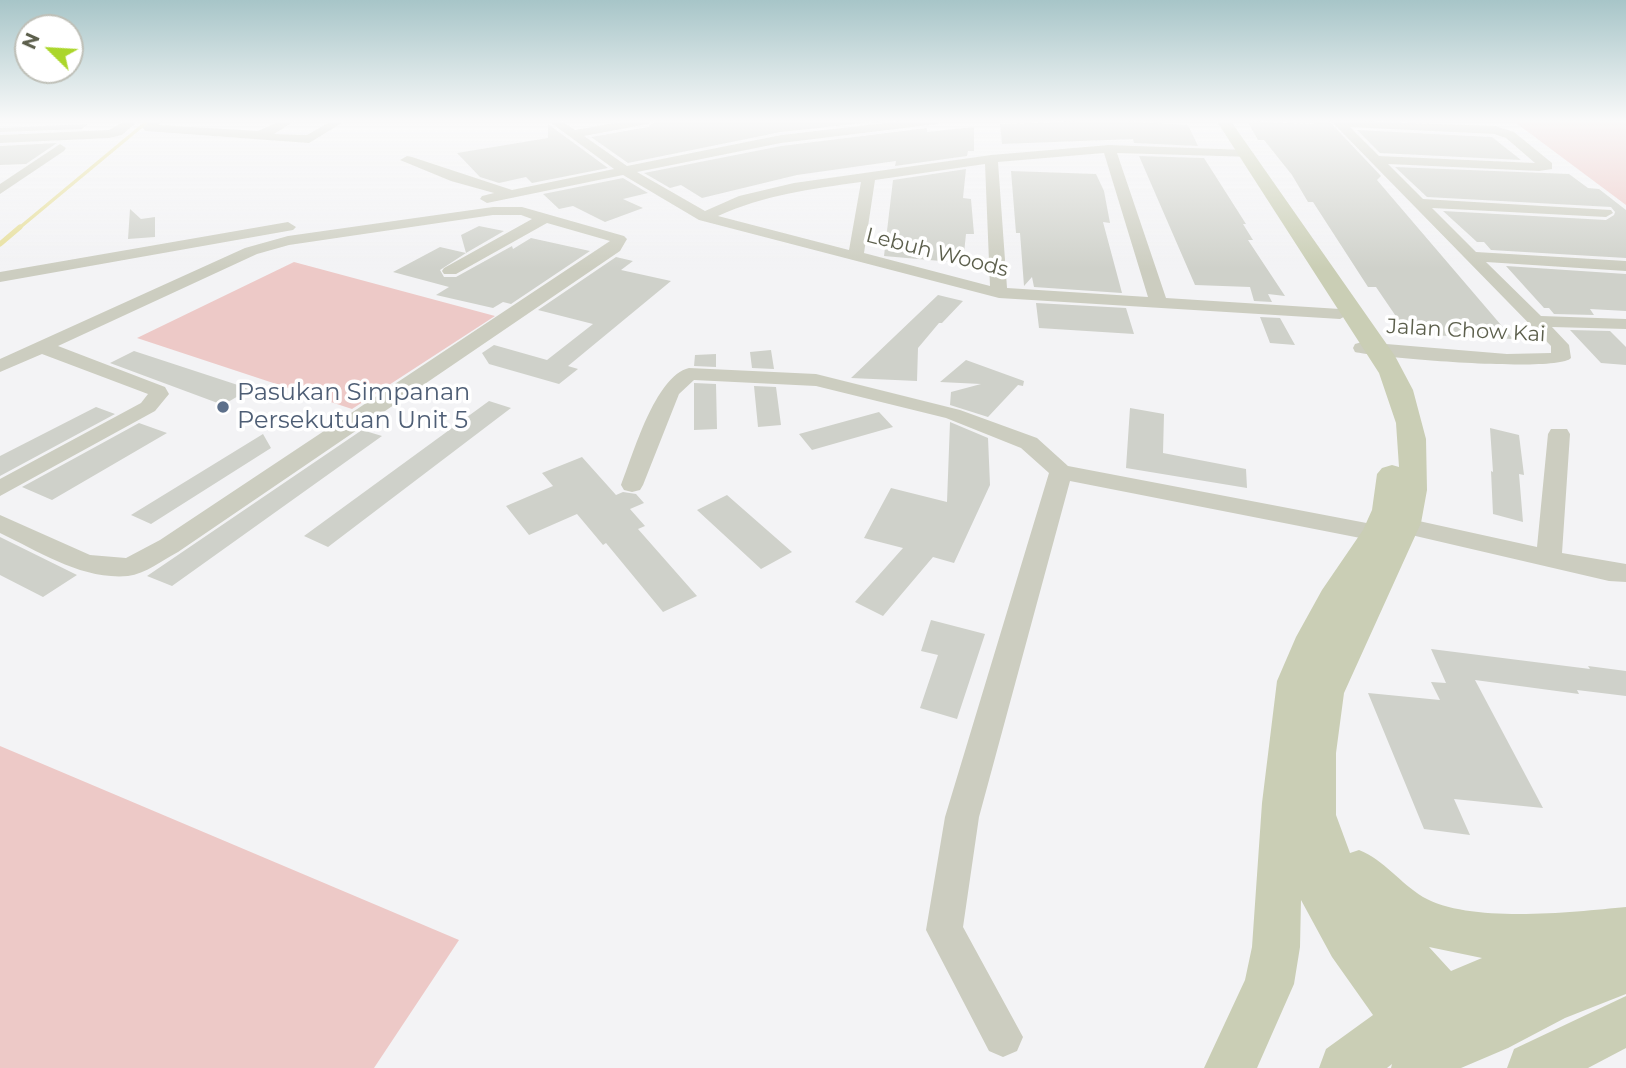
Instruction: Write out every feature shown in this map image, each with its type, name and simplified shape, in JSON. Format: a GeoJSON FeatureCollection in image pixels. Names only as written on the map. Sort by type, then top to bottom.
{"type":"FeatureCollection","features":[{"type":"Feature","properties":{"kind":"main road"},"geometry":{"type":"LineString","coordinates":[[1230,1068],[1269,984],[1299,809],[1316,753],[1325,693],[1391,529],[1414,462],[1410,422],[1396,383],[1340,314],[1253,170]]}},
{"type":"Feature","properties":{"kind":"main road"},"geometry":{"type":"LineString","coordinates":[[1253,170],[1370,349]]}},
{"type":"Feature","properties":{"kind":"main road"},"geometry":{"type":"LineString","coordinates":[[1299,809],[1370,886],[1399,910],[1439,928],[1474,936],[1615,945]]}},
{"type":"Feature","properties":{"kind":"main road"},"geometry":{"type":"LineString","coordinates":[[1299,809],[1326,901],[1349,940],[1429,1033]]}},
{"type":"Feature","properties":{"kind":"main road"},"geometry":{"type":"LineString","coordinates":[[1345,1068],[1429,1033],[1490,1030],[1551,998],[1615,945]]}},
{"type":"Feature","properties":{"kind":"main road"},"geometry":{"type":"LineString","coordinates":[[1533,1068],[1626,1021]]}},
{"type":"Feature","properties":{"kind":"street"},"geometry":{"type":"LineString","coordinates":[[0,190],[29,170]]}},
{"type":"Feature","properties":{"kind":"street"},"geometry":{"type":"LineString","coordinates":[[434,170],[516,194]]}},
{"type":"Feature","properties":{"kind":"street"},"geometry":{"type":"LineString","coordinates":[[0,277],[263,230],[516,194],[631,170]]}},
{"type":"Feature","properties":{"kind":"street"},"geometry":{"type":"LineString","coordinates":[[704,217],[744,199],[794,187],[914,170]]}},
{"type":"Feature","properties":{"kind":"street"},"geometry":{"type":"LineString","coordinates":[[993,170],[999,293]]}},
{"type":"Feature","properties":{"kind":"street"},"geometry":{"type":"LineString","coordinates":[[1117,170],[1159,303]]}},
{"type":"Feature","properties":{"kind":"street","name":"Jalan Chow Kai"},"geometry":{"type":"LineString","coordinates":[[1370,349],[1507,360],[1561,358],[1560,345],[1387,170]]}},
{"type":"Feature","properties":{"kind":"street","name":"Lebuh Woods"},"geometry":{"type":"LineString","coordinates":[[625,171],[704,217],[999,293],[1340,314]]}},
{"type":"Feature","properties":{"kind":"street"},"geometry":{"type":"LineString","coordinates":[[856,255],[869,176]]}},
{"type":"Feature","properties":{"kind":"street"},"geometry":{"type":"LineString","coordinates":[[1419,203],[1606,213]]}},
{"type":"Feature","properties":{"kind":"street"},"geometry":{"type":"LineString","coordinates":[[0,366],[270,245],[493,211],[522,211],[618,239],[614,248],[169,546],[129,567],[86,564],[0,523]]}},
{"type":"Feature","properties":{"kind":"street"},"geometry":{"type":"LineString","coordinates":[[450,271],[546,217]]}},
{"type":"Feature","properties":{"kind":"street"},"geometry":{"type":"LineString","coordinates":[[0,285],[133,254]]}},
{"type":"Feature","properties":{"kind":"street"},"geometry":{"type":"LineString","coordinates":[[1471,256],[1626,266]]}},
{"type":"Feature","properties":{"kind":"street","name":"Jalan Chow Kai"},"geometry":{"type":"LineString","coordinates":[[1535,321],[1626,324]]}},
{"type":"Feature","properties":{"kind":"street"},"geometry":{"type":"LineString","coordinates":[[0,489],[148,407],[159,394],[158,391],[42,347]]}},
{"type":"Feature","properties":{"kind":"street"},"geometry":{"type":"LineString","coordinates":[[632,485],[670,392],[689,374],[816,380],[953,414],[1029,443],[1061,472],[1549,557],[1609,572],[1626,573]]}},
{"type":"Feature","properties":{"kind":"street"},"geometry":{"type":"LineString","coordinates":[[1549,557],[1559,434]]}},
{"type":"Feature","properties":{"kind":"street"},"geometry":{"type":"LineString","coordinates":[[1003,1037],[944,930],[962,817],[1061,472]]}},
{"type":"Feature","properties":{"kind":"shaded area"},"geometry":{"type":"Polygon","coordinates":[[[1579,170],[1626,170],[1626,205],[1579,170]]]}},
{"type":"Feature","properties":{"kind":"shaded area"},"geometry":{"type":"Polygon","coordinates":[[[294,262],[495,316],[352,409],[137,338],[294,262]]]}},
{"type":"Feature","properties":{"kind":"shaded area"},"geometry":{"type":"Polygon","coordinates":[[[0,746],[459,940],[374,1068],[0,1068],[0,746]]]}},
{"type":"Feature","properties":{"kind":"building"},"geometry":{"type":"Polygon","coordinates":[[[473,170],[599,170],[532,183],[526,177],[499,183],[480,177],[473,170]]]}},
{"type":"Feature","properties":{"kind":"building"},"geometry":{"type":"Polygon","coordinates":[[[660,170],[833,170],[797,175],[702,198],[681,185],[670,188],[644,173],[660,170]]]}},
{"type":"Feature","properties":{"kind":"building"},"geometry":{"type":"Polygon","coordinates":[[[966,170],[963,198],[971,199],[974,234],[966,234],[963,263],[884,256],[893,180],[966,170]]]}},
{"type":"Feature","properties":{"kind":"building"},"geometry":{"type":"Polygon","coordinates":[[[1145,170],[1212,170],[1246,224],[1243,224],[1253,240],[1248,240],[1285,296],[1268,294],[1272,302],[1254,301],[1250,287],[1195,285],[1145,170]]]}},
{"type":"Feature","properties":{"kind":"building"},"geometry":{"type":"Polygon","coordinates":[[[1288,170],[1375,170],[1381,176],[1377,180],[1513,339],[1408,334],[1376,287],[1368,287],[1313,202],[1308,202],[1288,170]]]}},
{"type":"Feature","properties":{"kind":"building"},"geometry":{"type":"Polygon","coordinates":[[[1398,170],[1569,174],[1588,188],[1599,189],[1626,210],[1626,258],[1491,250],[1484,242],[1477,242],[1443,211],[1606,220],[1614,215],[1611,207],[1427,197],[1398,170]]]}},
{"type":"Feature","properties":{"kind":"building"},"geometry":{"type":"Polygon","coordinates":[[[1011,171],[1096,174],[1104,191],[1110,223],[1103,222],[1122,293],[1034,287],[1032,277],[1024,286],[1011,171]]]}},
{"type":"Feature","properties":{"kind":"building"},"geometry":{"type":"Polygon","coordinates":[[[623,178],[648,193],[623,199],[643,208],[605,222],[573,206],[559,209],[543,194],[623,178]]]}},
{"type":"Feature","properties":{"kind":"building"},"geometry":{"type":"Polygon","coordinates":[[[130,209],[141,219],[155,217],[155,237],[128,239],[130,209]]]}},
{"type":"Feature","properties":{"kind":"building"},"geometry":{"type":"Polygon","coordinates":[[[479,226],[504,231],[466,253],[461,235],[479,226]]]}},
{"type":"Feature","properties":{"kind":"building"},"geometry":{"type":"Polygon","coordinates":[[[531,238],[590,251],[511,304],[503,302],[493,308],[436,295],[449,287],[393,272],[440,247],[466,253],[440,270],[444,277],[456,277],[531,238]]]}},
{"type":"Feature","properties":{"kind":"building"},"geometry":{"type":"Polygon","coordinates":[[[616,257],[633,261],[621,270],[671,281],[568,366],[578,369],[559,384],[489,364],[482,353],[494,345],[547,360],[593,324],[538,310],[616,257]]]}},
{"type":"Feature","properties":{"kind":"building"},"geometry":{"type":"Polygon","coordinates":[[[1506,266],[1626,274],[1626,311],[1590,309],[1594,315],[1554,314],[1549,308],[1544,308],[1506,266]]]}},
{"type":"Feature","properties":{"kind":"building"},"geometry":{"type":"Polygon","coordinates":[[[938,295],[963,301],[939,323],[918,348],[917,381],[851,378],[938,295]]]}},
{"type":"Feature","properties":{"kind":"building"},"geometry":{"type":"Polygon","coordinates":[[[1036,303],[1126,308],[1134,334],[1039,328],[1036,303]]]}},
{"type":"Feature","properties":{"kind":"building"},"geometry":{"type":"Polygon","coordinates":[[[1260,317],[1280,318],[1295,345],[1270,343],[1260,317]]]}},
{"type":"Feature","properties":{"kind":"building"},"geometry":{"type":"Polygon","coordinates":[[[1570,330],[1610,331],[1626,347],[1626,365],[1601,363],[1570,330]]]}},
{"type":"Feature","properties":{"kind":"building"},"geometry":{"type":"Polygon","coordinates":[[[771,350],[774,369],[752,368],[750,352],[771,350]]]}},
{"type":"Feature","properties":{"kind":"building"},"geometry":{"type":"Polygon","coordinates":[[[134,351],[250,389],[223,405],[110,363],[134,351]]]}},
{"type":"Feature","properties":{"kind":"building"},"geometry":{"type":"Polygon","coordinates":[[[716,354],[716,367],[694,366],[695,355],[716,354]]]}},
{"type":"Feature","properties":{"kind":"building"},"geometry":{"type":"Polygon","coordinates":[[[966,360],[1024,381],[1023,386],[1018,385],[988,417],[950,405],[951,392],[981,384],[940,382],[966,360]]]}},
{"type":"Feature","properties":{"kind":"building"},"geometry":{"type":"Polygon","coordinates":[[[694,383],[716,384],[717,429],[694,430],[694,383]]]}},
{"type":"Feature","properties":{"kind":"building"},"geometry":{"type":"Polygon","coordinates":[[[754,386],[776,387],[781,425],[758,427],[754,386]]]}},
{"type":"Feature","properties":{"kind":"building"},"geometry":{"type":"Polygon","coordinates":[[[489,401],[511,408],[328,547],[304,536],[489,401]]]}},
{"type":"Feature","properties":{"kind":"building"},"geometry":{"type":"Polygon","coordinates":[[[96,407],[115,414],[0,476],[0,456],[96,407]]]}},
{"type":"Feature","properties":{"kind":"building"},"geometry":{"type":"Polygon","coordinates":[[[1130,408],[1164,414],[1163,453],[1246,469],[1247,488],[1126,468],[1130,408]]]}},
{"type":"Feature","properties":{"kind":"building"},"geometry":{"type":"Polygon","coordinates":[[[879,412],[893,427],[812,450],[799,434],[879,412]]]}},
{"type":"Feature","properties":{"kind":"building"},"geometry":{"type":"Polygon","coordinates":[[[950,422],[988,438],[990,485],[954,563],[933,557],[883,616],[855,602],[903,548],[864,538],[891,488],[947,502],[950,422]]]}},
{"type":"Feature","properties":{"kind":"building"},"geometry":{"type":"Polygon","coordinates":[[[139,423],[167,433],[52,500],[22,487],[139,423]]]}},
{"type":"Feature","properties":{"kind":"building"},"geometry":{"type":"Polygon","coordinates":[[[1490,428],[1519,435],[1524,475],[1519,474],[1523,522],[1493,514],[1490,428]]]}},
{"type":"Feature","properties":{"kind":"building"},"geometry":{"type":"Polygon","coordinates":[[[362,430],[382,436],[172,586],[147,576],[362,430]]]}},
{"type":"Feature","properties":{"kind":"building"},"geometry":{"type":"Polygon","coordinates":[[[263,434],[271,448],[151,524],[131,515],[263,434]]]}},
{"type":"Feature","properties":{"kind":"building"},"geometry":{"type":"Polygon","coordinates":[[[582,457],[616,495],[623,492],[636,494],[644,503],[630,509],[645,526],[638,529],[697,596],[663,612],[606,543],[603,545],[577,514],[529,535],[506,506],[553,486],[542,473],[582,457]]]}},
{"type":"Feature","properties":{"kind":"building"},"geometry":{"type":"Polygon","coordinates":[[[727,495],[792,552],[761,569],[697,510],[727,495]]]}},
{"type":"Feature","properties":{"kind":"building"},"geometry":{"type":"Polygon","coordinates":[[[0,537],[77,575],[43,597],[0,575],[0,537]]]}},
{"type":"Feature","properties":{"kind":"building"},"geometry":{"type":"Polygon","coordinates":[[[931,620],[985,634],[957,719],[920,708],[938,655],[921,651],[931,620]]]}},
{"type":"Feature","properties":{"kind":"building"},"geometry":{"type":"Polygon","coordinates":[[[1431,649],[1626,671],[1626,696],[1577,690],[1579,694],[1475,680],[1543,808],[1454,799],[1470,835],[1424,829],[1368,693],[1440,700],[1431,682],[1446,683],[1431,649]]]}},
{"type":"Feature","properties":{"kind":"waterway"},"geometry":{"type":"LineString","coordinates":[[18,229],[89,170]]}},
{"type":"Feature","properties":{"kind":"waterway"},"geometry":{"type":"LineString","coordinates":[[0,244],[20,227]]}},
{"type":"Feature","properties":{"kind":"place","name":"Pasukan Simpanan Persekutuan Unit 5"},"geometry":{"type":"Point","coordinates":[223,407]}}]}
